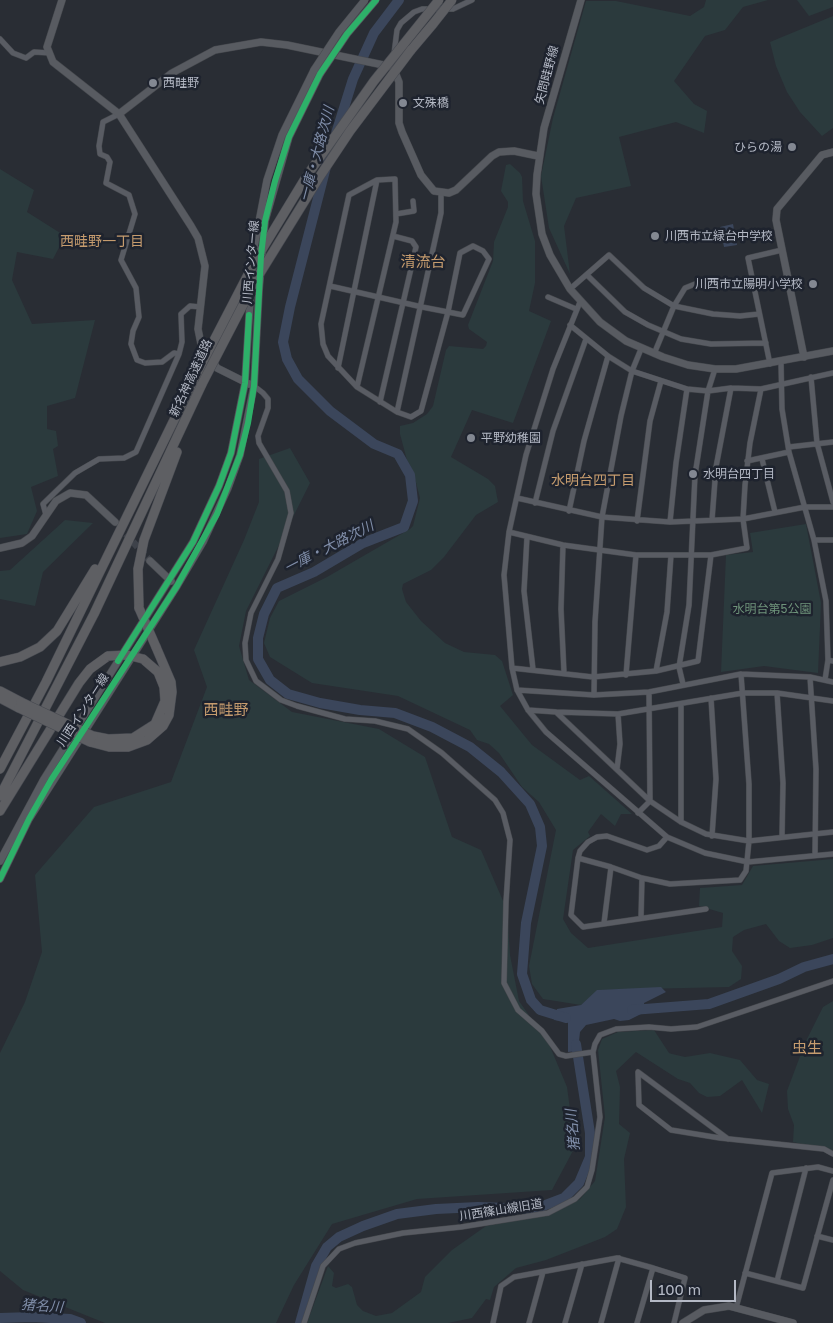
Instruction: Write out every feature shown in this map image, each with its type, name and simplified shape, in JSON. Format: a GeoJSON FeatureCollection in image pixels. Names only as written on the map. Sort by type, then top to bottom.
{"type":"FeatureCollection","features":[{"type":"Feature","properties":{"kind":"highway","name":"新名神高速道路"},"geometry":{"type":"LineString","coordinates":[[0,769],[46,682],[227,312],[254,261],[306,177],[374,81],[439,0]]}},
{"type":"Feature","properties":{"kind":"highway","name":"新名神高速道路"},"geometry":{"type":"LineString","coordinates":[[0,796],[94,614],[221,343],[257,278],[350,131],[411,50],[452,0]]}},
{"type":"Feature","properties":{"kind":"highway"},"geometry":{"type":"LineString","coordinates":[[0,698],[20,705],[109,747],[128,747],[147,740],[163,726],[169,715],[172,692],[164,664],[139,608],[138,569],[144,540],[203,384]]}},
{"type":"Feature","properties":{"kind":"highway"},"geometry":{"type":"LineString","coordinates":[[0,662],[20,657],[40,648],[57,631],[91,578],[106,548],[118,536]]}},
{"type":"Feature","properties":{"kind":"highway"},"geometry":{"type":"LineString","coordinates":[[0,811],[79,683],[90,669],[108,656],[127,655],[143,659],[158,672],[164,688],[165,701],[155,724],[133,738],[108,740],[91,738]]}},
{"type":"Feature","properties":{"kind":"highway"},"geometry":{"type":"LineString","coordinates":[[0,691],[20,705]]}},
{"type":"Feature","properties":{"kind":"street"},"geometry":{"type":"LineString","coordinates":[[62,0],[47,47],[54,62],[120,114],[198,238],[205,266],[198,329],[201,344],[217,368],[254,386],[264,393],[268,399],[268,408],[258,436],[259,443],[287,490],[291,513],[278,559],[251,613],[245,643],[246,660],[256,681],[281,700],[334,717],[375,721],[408,729],[418,734],[476,781],[495,800],[503,813],[510,840],[504,983],[518,1010],[542,1031],[560,1054],[566,1056],[590,1052],[600,1035],[616,1029],[649,1026],[671,1028],[697,1027],[833,981]]}},
{"type":"Feature","properties":{"kind":"street","name":"川西インター線"},"geometry":{"type":"LineString","coordinates":[[0,861],[21,818],[44,779],[193,542],[220,486],[230,453],[245,383],[253,253],[267,180],[282,135],[339,32],[365,0]]}},
{"type":"Feature","properties":{"kind":"street","name":"川西インター線"},"geometry":{"type":"LineString","coordinates":[[0,879],[29,819],[52,780],[177,586],[203,542],[228,488],[240,455],[254,386],[265,221],[289,137],[317,72],[376,0]]}},
{"type":"Feature","properties":{"kind":"street"},"geometry":{"type":"LineString","coordinates":[[472,0],[453,9],[422,9],[401,23],[395,43],[393,67],[399,82],[398,104],[402,132],[427,185],[434,191],[441,193],[456,190],[492,156],[499,152],[514,151],[538,156]]}},
{"type":"Feature","properties":{"kind":"street","name":"矢問畦野線"},"geometry":{"type":"LineString","coordinates":[[581,0],[538,156],[536,194],[542,234],[550,255],[578,305],[626,341],[641,349],[688,365],[715,369],[770,364],[833,351]]}},
{"type":"Feature","properties":{"kind":"street"},"geometry":{"type":"LineString","coordinates":[[0,40],[13,53],[26,58],[34,52],[50,53]]}},
{"type":"Feature","properties":{"kind":"street"},"geometry":{"type":"LineString","coordinates":[[179,354],[174,353],[162,362],[145,363],[138,360],[131,344],[132,331],[140,317],[136,288],[121,260],[135,214],[129,195],[106,183],[110,162],[107,157],[100,154],[99,146],[103,122],[120,114],[172,73],[215,50],[260,42],[287,44],[393,67]]}},
{"type":"Feature","properties":{"kind":"street"},"geometry":{"type":"LineString","coordinates":[[804,358],[776,220],[777,209],[822,154],[833,152]]}},
{"type":"Feature","properties":{"kind":"street"},"geometry":{"type":"LineString","coordinates":[[330,286],[378,298],[404,303],[422,307],[448,312],[462,315],[489,259],[483,250],[473,246],[460,253],[448,312],[421,411],[411,417],[398,412],[358,387],[338,368],[328,356],[321,336],[321,324],[349,195],[377,180],[395,179],[396,214],[393,236],[378,298],[358,387]]}},
{"type":"Feature","properties":{"kind":"street"},"geometry":{"type":"LineString","coordinates":[[338,368],[377,180]]}},
{"type":"Feature","properties":{"kind":"street"},"geometry":{"type":"LineString","coordinates":[[398,412],[441,214],[441,193]]}},
{"type":"Feature","properties":{"kind":"street"},"geometry":{"type":"LineString","coordinates":[[396,214],[414,211],[413,201]]}},
{"type":"Feature","properties":{"kind":"street"},"geometry":{"type":"LineString","coordinates":[[380,402],[416,247],[412,241],[393,236]]}},
{"type":"Feature","properties":{"kind":"street"},"geometry":{"type":"LineString","coordinates":[[770,364],[748,258],[782,250]]}},
{"type":"Feature","properties":{"kind":"street"},"geometry":{"type":"LineString","coordinates":[[570,289],[609,255],[644,288],[674,306],[713,314],[740,316],[759,314]]}},
{"type":"Feature","properties":{"kind":"street"},"geometry":{"type":"LineString","coordinates":[[587,275],[625,312],[681,339],[711,344],[766,343]]}},
{"type":"Feature","properties":{"kind":"street"},"geometry":{"type":"LineString","coordinates":[[654,354],[674,306],[686,288],[700,282],[714,281],[727,286],[754,284]]}},
{"type":"Feature","properties":{"kind":"street"},"geometry":{"type":"LineString","coordinates":[[548,297],[578,305],[553,369],[529,445],[509,532],[504,575],[512,668],[518,690],[528,710],[546,732],[667,837],[705,853],[748,862],[833,854]]}},
{"type":"Feature","properties":{"kind":"street"},"geometry":{"type":"LineString","coordinates":[[46,515],[42,504],[75,472],[99,459],[124,458],[136,452],[179,354],[182,342],[181,314],[190,306],[201,307]]}},
{"type":"Feature","properties":{"kind":"street"},"geometry":{"type":"LineString","coordinates":[[570,325],[608,356],[632,372],[687,389],[708,391],[731,388],[761,389],[833,373]]}},
{"type":"Feature","properties":{"kind":"street"},"geometry":{"type":"LineString","coordinates":[[535,503],[553,430],[586,339]]}},
{"type":"Feature","properties":{"kind":"street"},"geometry":{"type":"LineString","coordinates":[[594,695],[593,677],[602,517],[615,442],[632,372],[641,349]]}},
{"type":"Feature","properties":{"kind":"street"},"geometry":{"type":"LineString","coordinates":[[569,511],[588,424],[608,356]]}},
{"type":"Feature","properties":{"kind":"street"},"geometry":{"type":"LineString","coordinates":[[781,362],[782,409],[789,449],[814,540],[826,601],[830,661],[824,680]]}},
{"type":"Feature","properties":{"kind":"street"},"geometry":{"type":"LineString","coordinates":[[684,684],[679,667],[689,604],[695,475],[708,391],[715,369]]}},
{"type":"Feature","properties":{"kind":"street"},"geometry":{"type":"LineString","coordinates":[[811,377],[817,443],[833,502]]}},
{"type":"Feature","properties":{"kind":"street"},"geometry":{"type":"LineString","coordinates":[[637,521],[649,430],[660,381]]}},
{"type":"Feature","properties":{"kind":"street"},"geometry":{"type":"LineString","coordinates":[[712,520],[715,475],[731,388]]}},
{"type":"Feature","properties":{"kind":"street"},"geometry":{"type":"LineString","coordinates":[[670,522],[676,463],[687,389]]}},
{"type":"Feature","properties":{"kind":"street"},"geometry":{"type":"LineString","coordinates":[[509,532],[564,545],[636,555],[711,555],[747,548],[744,519],[748,461],[761,389]]}},
{"type":"Feature","properties":{"kind":"street"},"geometry":{"type":"LineString","coordinates":[[748,461],[762,459],[789,449],[817,443],[833,442]]}},
{"type":"Feature","properties":{"kind":"street"},"geometry":{"type":"LineString","coordinates":[[762,459],[775,512]]}},
{"type":"Feature","properties":{"kind":"street"},"geometry":{"type":"LineString","coordinates":[[0,548],[22,543],[32,536],[46,515],[64,496],[80,493],[93,500],[115,522]]}},
{"type":"Feature","properties":{"kind":"street"},"geometry":{"type":"LineString","coordinates":[[517,498],[602,517],[670,522],[744,519],[805,507],[833,507]]}},
{"type":"Feature","properties":{"kind":"street"},"geometry":{"type":"LineString","coordinates":[[527,537],[524,591],[533,669]]}},
{"type":"Feature","properties":{"kind":"street"},"geometry":{"type":"LineString","coordinates":[[814,540],[833,540]]}},
{"type":"Feature","properties":{"kind":"street"},"geometry":{"type":"LineString","coordinates":[[564,545],[561,609],[564,673]]}},
{"type":"Feature","properties":{"kind":"street"},"geometry":{"type":"LineString","coordinates":[[626,675],[632,631],[636,555]]}},
{"type":"Feature","properties":{"kind":"street"},"geometry":{"type":"LineString","coordinates":[[656,671],[667,612],[671,555]]}},
{"type":"Feature","properties":{"kind":"street"},"geometry":{"type":"LineString","coordinates":[[512,668],[593,677],[656,671],[679,667],[698,660],[711,555]]}},
{"type":"Feature","properties":{"kind":"street"},"geometry":{"type":"LineString","coordinates":[[150,561],[177,586]]}},
{"type":"Feature","properties":{"kind":"street"},"geometry":{"type":"LineString","coordinates":[[826,601],[833,602]]}},
{"type":"Feature","properties":{"kind":"street"},"geometry":{"type":"LineString","coordinates":[[518,690],[594,695],[649,692],[741,674],[810,677],[833,682]]}},
{"type":"Feature","properties":{"kind":"street"},"geometry":{"type":"LineString","coordinates":[[578,858],[612,867],[642,878],[670,884],[740,880],[746,871],[749,841],[749,784],[741,674]]}},
{"type":"Feature","properties":{"kind":"street"},"geometry":{"type":"LineString","coordinates":[[810,677],[816,769],[815,855]]}},
{"type":"Feature","properties":{"kind":"street"},"geometry":{"type":"LineString","coordinates":[[638,812],[650,801],[649,692]]}},
{"type":"Feature","properties":{"kind":"street"},"geometry":{"type":"LineString","coordinates":[[528,710],[618,714],[711,698],[743,694],[776,693],[833,702]]}},
{"type":"Feature","properties":{"kind":"street"},"geometry":{"type":"LineString","coordinates":[[776,693],[783,783],[782,837]]}},
{"type":"Feature","properties":{"kind":"street"},"geometry":{"type":"LineString","coordinates":[[711,698],[716,779],[712,836]]}},
{"type":"Feature","properties":{"kind":"street"},"geometry":{"type":"LineString","coordinates":[[680,822],[681,704]]}},
{"type":"Feature","properties":{"kind":"street"},"geometry":{"type":"LineString","coordinates":[[556,712],[568,726],[650,801],[680,822],[712,836],[749,841],[833,832]]}},
{"type":"Feature","properties":{"kind":"street"},"geometry":{"type":"LineString","coordinates":[[617,769],[620,744],[618,714]]}},
{"type":"Feature","properties":{"kind":"street"},"geometry":{"type":"LineString","coordinates":[[667,837],[659,846],[647,850],[613,837],[597,837],[584,846],[578,858],[571,915],[582,927],[706,909]]}},
{"type":"Feature","properties":{"kind":"street"},"geometry":{"type":"LineString","coordinates":[[604,923],[612,867]]}},
{"type":"Feature","properties":{"kind":"street"},"geometry":{"type":"LineString","coordinates":[[641,918],[642,878]]}},
{"type":"Feature","properties":{"kind":"street","name":"川西篠山線旧道"},"geometry":{"type":"LineString","coordinates":[[304,1323],[323,1266],[339,1249],[355,1243],[403,1233],[461,1227],[548,1213],[575,1199],[587,1187],[590,1179],[600,1117],[590,1052]]}},
{"type":"Feature","properties":{"kind":"street"},"geometry":{"type":"LineString","coordinates":[[728,1139],[638,1072],[640,1104],[671,1130],[728,1139],[824,1149],[833,1154]]}},
{"type":"Feature","properties":{"kind":"street"},"geometry":{"type":"LineString","coordinates":[[736,1308],[772,1172],[818,1167],[833,1170]]}},
{"type":"Feature","properties":{"kind":"street"},"geometry":{"type":"LineString","coordinates":[[777,1281],[806,1168]]}},
{"type":"Feature","properties":{"kind":"street"},"geometry":{"type":"LineString","coordinates":[[745,1273],[803,1288],[833,1180]]}},
{"type":"Feature","properties":{"kind":"street"},"geometry":{"type":"LineString","coordinates":[[817,1236],[833,1240]]}},
{"type":"Feature","properties":{"kind":"street"},"geometry":{"type":"LineString","coordinates":[[601,1323],[619,1258]]}},
{"type":"Feature","properties":{"kind":"street"},"geometry":{"type":"LineString","coordinates":[[493,1323],[501,1286],[514,1277],[619,1258],[685,1278],[674,1323]]}},
{"type":"Feature","properties":{"kind":"street"},"geometry":{"type":"LineString","coordinates":[[565,1323],[582,1264]]}},
{"type":"Feature","properties":{"kind":"street"},"geometry":{"type":"LineString","coordinates":[[637,1323],[653,1268]]}},
{"type":"Feature","properties":{"kind":"street"},"geometry":{"type":"LineString","coordinates":[[529,1323],[543,1272]]}},
{"type":"Feature","properties":{"kind":"street"},"geometry":{"type":"LineString","coordinates":[[683,1323],[704,1310],[729,1306],[793,1323]]}},
{"type":"Feature","properties":{"kind":"green space"},"geometry":{"type":"Polygon","coordinates":[[[706,0],[768,0],[743,7],[725,30],[705,36],[674,81],[694,104],[707,111],[704,133],[676,122],[619,137],[631,186],[576,198],[564,226],[570,274],[549,228],[541,176],[553,118],[586,1],[616,1],[690,16],[704,7],[706,0]]]}},
{"type":"Feature","properties":{"kind":"green space"},"geometry":{"type":"Polygon","coordinates":[[[797,0],[833,0],[833,7],[809,16],[797,0]]]}},
{"type":"Feature","properties":{"kind":"green space"},"geometry":{"type":"Polygon","coordinates":[[[833,16],[833,128],[822,136],[800,112],[787,92],[776,66],[770,42],[833,16]]]}},
{"type":"Feature","properties":{"kind":"green space"},"geometry":{"type":"Polygon","coordinates":[[[510,164],[522,177],[523,201],[535,241],[535,283],[529,311],[551,321],[513,423],[472,410],[451,457],[488,479],[495,486],[498,502],[476,515],[444,557],[431,570],[403,584],[402,589],[406,602],[421,621],[445,643],[464,652],[495,655],[502,661],[513,695],[500,706],[532,745],[580,780],[589,776],[632,814],[621,814],[615,826],[601,814],[588,832],[590,836],[573,850],[563,919],[571,933],[588,948],[722,927],[723,913],[699,906],[700,888],[742,885],[753,866],[833,859],[833,938],[812,945],[790,948],[779,941],[766,924],[744,930],[733,937],[732,951],[742,966],[741,979],[729,987],[598,990],[581,1005],[543,999],[532,984],[529,966],[556,830],[539,802],[522,787],[499,753],[489,744],[477,740],[470,730],[398,696],[312,683],[270,657],[264,643],[270,618],[279,601],[327,577],[413,526],[420,498],[413,471],[407,460],[400,434],[400,426],[413,423],[427,414],[433,406],[446,350],[449,346],[483,349],[486,346],[487,342],[469,329],[468,325],[493,261],[494,242],[508,207],[508,202],[501,191],[506,165],[510,164]]]}},
{"type":"Feature","properties":{"kind":"green space"},"geometry":{"type":"Polygon","coordinates":[[[0,169],[34,190],[27,212],[65,236],[53,259],[17,252],[12,280],[32,324],[95,320],[75,398],[47,406],[47,429],[56,431],[58,446],[53,449],[58,476],[31,487],[37,511],[27,534],[0,538],[0,169]]]}},
{"type":"Feature","properties":{"kind":"green space"},"geometry":{"type":"Polygon","coordinates":[[[290,448],[310,483],[246,611],[239,646],[249,680],[292,712],[379,729],[425,757],[452,837],[481,850],[507,910],[510,955],[519,1001],[549,1044],[567,1087],[575,1147],[552,1190],[417,1199],[332,1224],[294,1285],[276,1323],[105,1323],[23,1290],[0,1271],[0,1053],[25,1002],[42,952],[35,875],[94,807],[171,782],[207,687],[194,650],[244,540],[259,502],[259,459],[290,448]]]}},
{"type":"Feature","properties":{"kind":"green space"},"geometry":{"type":"Polygon","coordinates":[[[65,520],[93,523],[43,572],[35,606],[0,599],[0,571],[10,570],[65,520]]]}},
{"type":"Feature","properties":{"kind":"green space","name":"水明台第5公園"},"geometry":{"type":"Polygon","coordinates":[[[806,524],[821,603],[818,673],[764,666],[721,672],[726,555],[753,552],[750,533],[806,524]]]}},
{"type":"Feature","properties":{"kind":"green space"},"geometry":{"type":"Polygon","coordinates":[[[833,1001],[833,1151],[793,1142],[794,1125],[788,1109],[787,1091],[805,1043],[823,1007],[833,1001]]]}},
{"type":"Feature","properties":{"kind":"green space"},"geometry":{"type":"Polygon","coordinates":[[[654,1030],[669,1053],[685,1057],[710,1053],[740,1060],[757,1080],[769,1084],[762,1113],[742,1080],[720,1096],[707,1097],[699,1093],[690,1083],[678,1079],[636,1052],[616,1071],[620,1087],[619,1124],[630,1133],[624,1159],[626,1207],[617,1229],[605,1237],[546,1260],[516,1268],[494,1287],[490,1300],[486,1299],[472,1318],[448,1323],[307,1323],[328,1266],[334,1273],[332,1286],[336,1288],[348,1284],[352,1287],[357,1305],[363,1311],[376,1316],[392,1313],[421,1292],[425,1277],[452,1250],[486,1226],[551,1214],[580,1199],[595,1181],[605,1117],[598,1050],[602,1039],[618,1032],[654,1030]]]}},
{"type":"Feature","properties":{"kind":"water"},"geometry":{"type":"Polygon","coordinates":[[[733,224],[737,245],[724,247],[720,227],[733,224]]]}},
{"type":"Feature","properties":{"kind":"water"},"geometry":{"type":"Polygon","coordinates":[[[661,987],[666,992],[644,1003],[645,1012],[629,1020],[620,1021],[614,1019],[586,1025],[580,1032],[578,1051],[568,1052],[568,1022],[554,1020],[557,1009],[581,1005],[597,990],[661,987]]]}},
{"type":"Feature","properties":{"kind":"waterway","name":"一庫・大路次川"},"geometry":{"type":"LineString","coordinates":[[399,0],[374,33],[353,79],[328,159],[290,307],[283,342],[287,359],[298,379],[330,411],[374,444],[398,454],[410,475],[413,501],[404,527],[363,543],[314,572],[277,588],[264,614],[258,638],[258,659],[270,680],[288,694],[320,703],[360,710],[395,713],[432,727],[470,747],[501,772],[530,804],[540,827],[542,846],[526,923],[522,974],[531,1000],[540,1010],[566,1018]]}},
{"type":"Feature","properties":{"kind":"waterway","name":"猪名川"},"geometry":{"type":"LineString","coordinates":[[632,1010],[709,1004],[779,979],[804,967],[833,959]]}},
{"type":"Feature","properties":{"kind":"waterway","name":"猪名川"},"geometry":{"type":"LineString","coordinates":[[300,1323],[316,1266],[327,1247],[339,1237],[397,1214],[436,1209],[478,1207],[535,1209],[564,1198],[579,1183],[590,1157],[590,1133],[576,1044]]}},
{"type":"Feature","properties":{"kind":"waterway","name":"猪名川"},"geometry":{"type":"LineString","coordinates":[[0,1318],[70,1319],[81,1323]]}},
{"type":"Feature","properties":{"kind":"tunnel"},"geometry":{"type":"LineString","coordinates":[[119,526],[150,561]]}},
{"type":"Feature","properties":{"kind":"cycle path"},"geometry":{"type":"LineString","coordinates":[[0,879],[29,819],[51,780],[177,586],[217,514],[240,455],[248,423],[254,386],[261,256],[265,221],[275,181],[289,137],[320,74],[347,34],[376,0]]}},
{"type":"Feature","properties":{"kind":"cycle path"},"geometry":{"type":"LineString","coordinates":[[118,661],[193,542],[219,486],[231,453],[245,383],[249,315]]}},
{"type":"Feature","properties":{"kind":"place","name":"西畦野"},"geometry":{"type":"Point","coordinates":[153,83]}},
{"type":"Feature","properties":{"kind":"place","name":"文殊橋"},"geometry":{"type":"Point","coordinates":[403,103]}},
{"type":"Feature","properties":{"kind":"place","name":"ひらの湯"},"geometry":{"type":"Point","coordinates":[792,147]}},
{"type":"Feature","properties":{"kind":"place","name":"川西市立緑台中学校"},"geometry":{"type":"Point","coordinates":[655,236]}},
{"type":"Feature","properties":{"kind":"place","name":"川西市立陽明小学校"},"geometry":{"type":"Point","coordinates":[813,284]}},
{"type":"Feature","properties":{"kind":"place","name":"平野幼稚園"},"geometry":{"type":"Point","coordinates":[471,438]}},
{"type":"Feature","properties":{"kind":"place","name":"水明台四丁目"},"geometry":{"type":"Point","coordinates":[693,474]}},
{"type":"Feature","properties":{"kind":"district","name":"西畦野一丁目"},"geometry":{"type":"Point","coordinates":[102,242]}},
{"type":"Feature","properties":{"kind":"district","name":"清流台"},"geometry":{"type":"Point","coordinates":[423,262]}},
{"type":"Feature","properties":{"kind":"district","name":"水明台四丁目"},"geometry":{"type":"Point","coordinates":[593,481]}},
{"type":"Feature","properties":{"kind":"district","name":"西畦野"},"geometry":{"type":"Point","coordinates":[226,710]}},
{"type":"Feature","properties":{"kind":"district","name":"虫生"},"geometry":{"type":"Point","coordinates":[807,1048]}}]}
